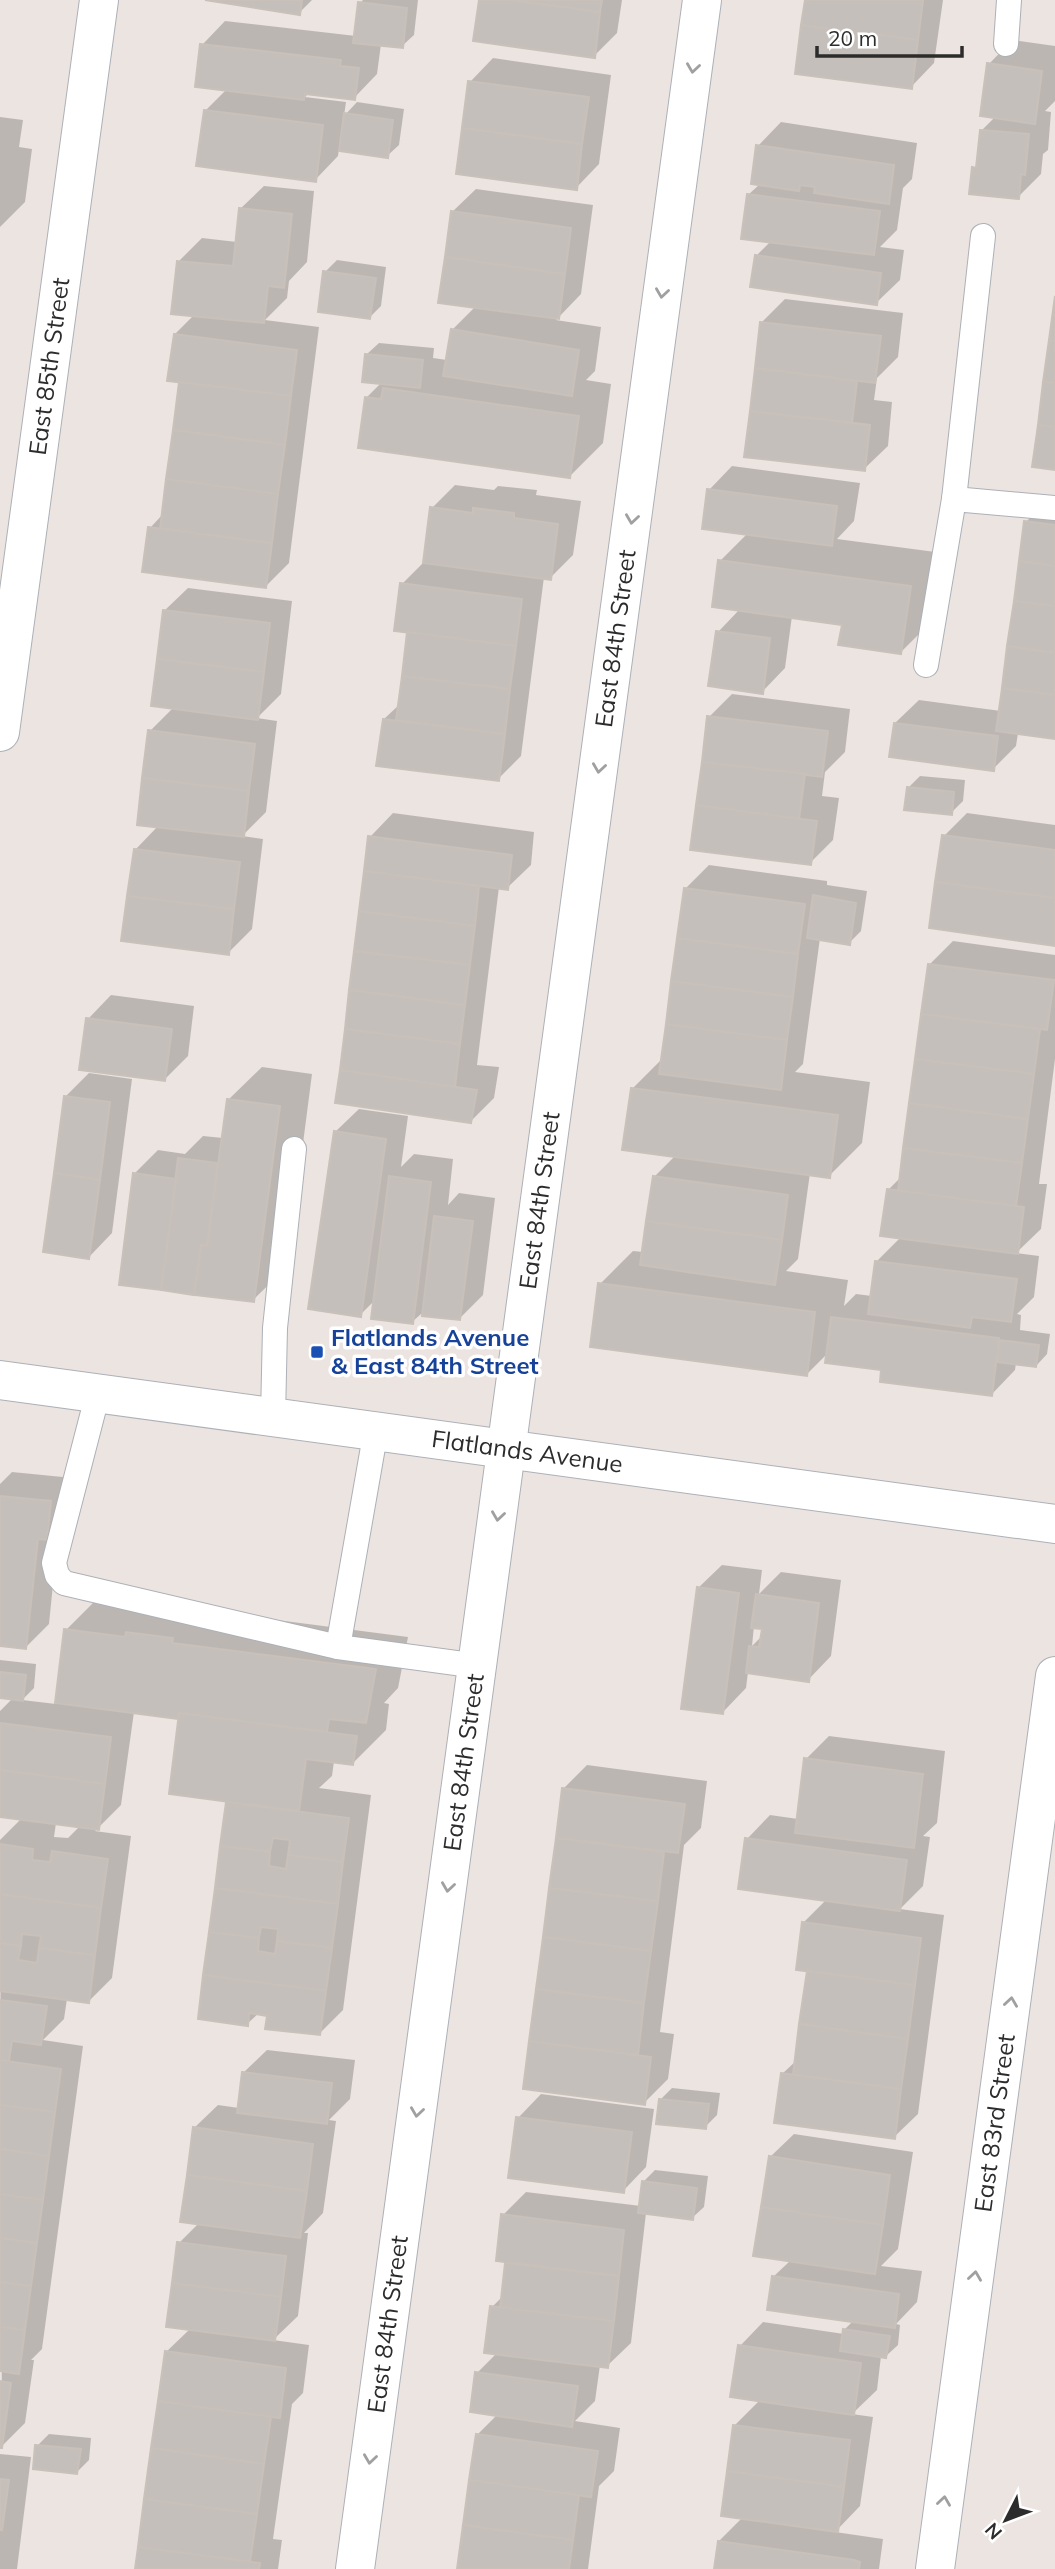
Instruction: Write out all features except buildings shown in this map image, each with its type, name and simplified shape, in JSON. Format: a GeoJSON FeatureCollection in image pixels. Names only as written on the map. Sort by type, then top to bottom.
{"type":"FeatureCollection","features":[{"type":"Feature","properties":{"kind":"street","name":"East 85th Street"},"geometry":{"type":"LineString","coordinates":[[0,732],[99,0]]}},
{"type":"Feature","properties":{"kind":"street","name":"East 84th Street"},"geometry":{"type":"LineString","coordinates":[[355,2569],[702,0]]}},
{"type":"Feature","properties":{"kind":"street","name":"Flatlands Avenue"},"geometry":{"type":"LineString","coordinates":[[0,1380],[1055,1524]]}},
{"type":"Feature","properties":{"kind":"street","name":"East 83rd Street"},"geometry":{"type":"LineString","coordinates":[[935,2569],[1055,1676]]}},
{"type":"Feature","properties":{"kind":"lane"},"geometry":{"type":"LineString","coordinates":[[1006,44],[1009,0]]}},
{"type":"Feature","properties":{"kind":"lane"},"geometry":{"type":"LineString","coordinates":[[926,665],[954,499],[983,236]]}},
{"type":"Feature","properties":{"kind":"lane"},"geometry":{"type":"LineString","coordinates":[[954,499],[1055,508]]}},
{"type":"Feature","properties":{"kind":"lane"},"geometry":{"type":"LineString","coordinates":[[273,1416],[275,1328],[294,1149]]}},
{"type":"Feature","properties":{"kind":"lane"},"geometry":{"type":"LineString","coordinates":[[98,1393],[54,1563],[57,1575],[64,1583],[338,1647],[478,1666]]}},
{"type":"Feature","properties":{"kind":"lane"},"geometry":{"type":"LineString","coordinates":[[338,1647],[376,1430]]}},
{"type":"Feature","properties":{"kind":"place","name":"Flatlands Avenue & East 84th Street"},"geometry":{"type":"Point","coordinates":[317,1352]}}]}
